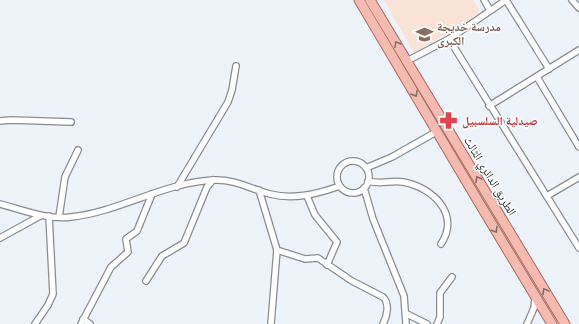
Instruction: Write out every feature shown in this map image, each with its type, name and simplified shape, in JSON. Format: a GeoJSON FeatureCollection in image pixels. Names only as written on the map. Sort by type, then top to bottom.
{"type":"FeatureCollection","features":[{"type":"Feature","properties":{"kind":"main road","name":"الطريق الدائري الثالث"},"geometry":{"type":"LineString","coordinates":[[359,0],[436,132],[552,324]]}},
{"type":"Feature","properties":{"kind":"main road","name":"الطريق الدائري الثالث"},"geometry":{"type":"LineString","coordinates":[[372,1],[565,324]]}},
{"type":"Feature","properties":{"kind":"main road"},"geometry":{"type":"LineString","coordinates":[[450,155],[460,149]]}},
{"type":"Feature","properties":{"kind":"street"},"geometry":{"type":"LineString","coordinates":[[484,0],[490,10]]}},
{"type":"Feature","properties":{"kind":"street"},"geometry":{"type":"LineString","coordinates":[[407,61],[449,39],[506,0],[549,69]]}},
{"type":"Feature","properties":{"kind":"street"},"geometry":{"type":"LineString","coordinates":[[572,0],[579,8]]}},
{"type":"Feature","properties":{"kind":"street"},"geometry":{"type":"LineString","coordinates":[[449,39],[489,106],[579,248]]}},
{"type":"Feature","properties":{"kind":"street"},"geometry":{"type":"LineString","coordinates":[[489,106],[579,50]]}},
{"type":"Feature","properties":{"kind":"street"},"geometry":{"type":"LineString","coordinates":[[177,187],[228,102],[232,90],[236,66]]}},
{"type":"Feature","properties":{"kind":"street"},"geometry":{"type":"LineString","coordinates":[[537,77],[579,147]]}},
{"type":"Feature","properties":{"kind":"street"},"geometry":{"type":"LineString","coordinates":[[0,121],[17,120],[71,122]]}},
{"type":"Feature","properties":{"kind":"street"},"geometry":{"type":"LineString","coordinates":[[366,168],[392,157],[436,132]]}},
{"type":"Feature","properties":{"kind":"street"},"geometry":{"type":"LineString","coordinates":[[59,217],[65,177],[78,150]]}},
{"type":"Feature","properties":{"kind":"street"},"geometry":{"type":"LineString","coordinates":[[340,186],[338,171],[346,163],[356,161],[366,168],[369,176],[364,188],[373,219],[404,296],[407,314],[406,324]]}},
{"type":"Feature","properties":{"kind":"street"},"geometry":{"type":"LineString","coordinates":[[547,196],[579,177]]}},
{"type":"Feature","properties":{"kind":"street"},"geometry":{"type":"LineString","coordinates":[[146,281],[162,256],[184,243],[207,186],[213,180]]}},
{"type":"Feature","properties":{"kind":"street"},"geometry":{"type":"LineString","coordinates":[[0,204],[40,216],[70,218],[177,187],[213,180],[229,181],[280,195],[307,196],[340,186],[352,192],[364,188]]}},
{"type":"Feature","properties":{"kind":"street"},"geometry":{"type":"LineString","coordinates":[[368,180],[384,184],[401,182],[407,183],[434,196],[443,207],[448,220],[448,230],[441,244]]}},
{"type":"Feature","properties":{"kind":"street"},"geometry":{"type":"LineString","coordinates":[[259,190],[277,250],[271,324]]}},
{"type":"Feature","properties":{"kind":"street"},"geometry":{"type":"LineString","coordinates":[[90,324],[82,322],[111,267],[128,252],[126,239],[137,231],[152,194]]}},
{"type":"Feature","properties":{"kind":"street"},"geometry":{"type":"LineString","coordinates":[[307,196],[315,215],[336,239],[337,245],[327,265]]}},
{"type":"Feature","properties":{"kind":"street"},"geometry":{"type":"LineString","coordinates":[[0,238],[40,216]]}},
{"type":"Feature","properties":{"kind":"street"},"geometry":{"type":"LineString","coordinates":[[35,324],[48,305],[53,294],[49,216]]}},
{"type":"Feature","properties":{"kind":"street"},"geometry":{"type":"LineString","coordinates":[[277,250],[305,259],[316,258],[385,298],[387,311],[383,324]]}},
{"type":"Feature","properties":{"kind":"street"},"geometry":{"type":"LineString","coordinates":[[437,324],[440,317],[440,293],[452,277]]}},
{"type":"Feature","properties":{"kind":"street"},"geometry":{"type":"LineString","coordinates":[[527,324],[534,308],[534,293]]}},
{"type":"Feature","properties":{"kind":"street"},"geometry":{"type":"LineString","coordinates":[[407,314],[427,324]]}},
{"type":"Feature","properties":{"kind":"shaded area","name":"مدرسة خديجة الكبرى"},"geometry":{"type":"Polygon","coordinates":[[[384,0],[473,0],[479,9],[478,14],[414,53],[384,0]]]}},
{"type":"Feature","properties":{"kind":"place","name":"مدرسة خديجة الكبرى"},"geometry":{"type":"Point","coordinates":[424,34]}},
{"type":"Feature","properties":{"kind":"place","name":"صيدلية السلسبيل"},"geometry":{"type":"Point","coordinates":[449,121]}}]}
